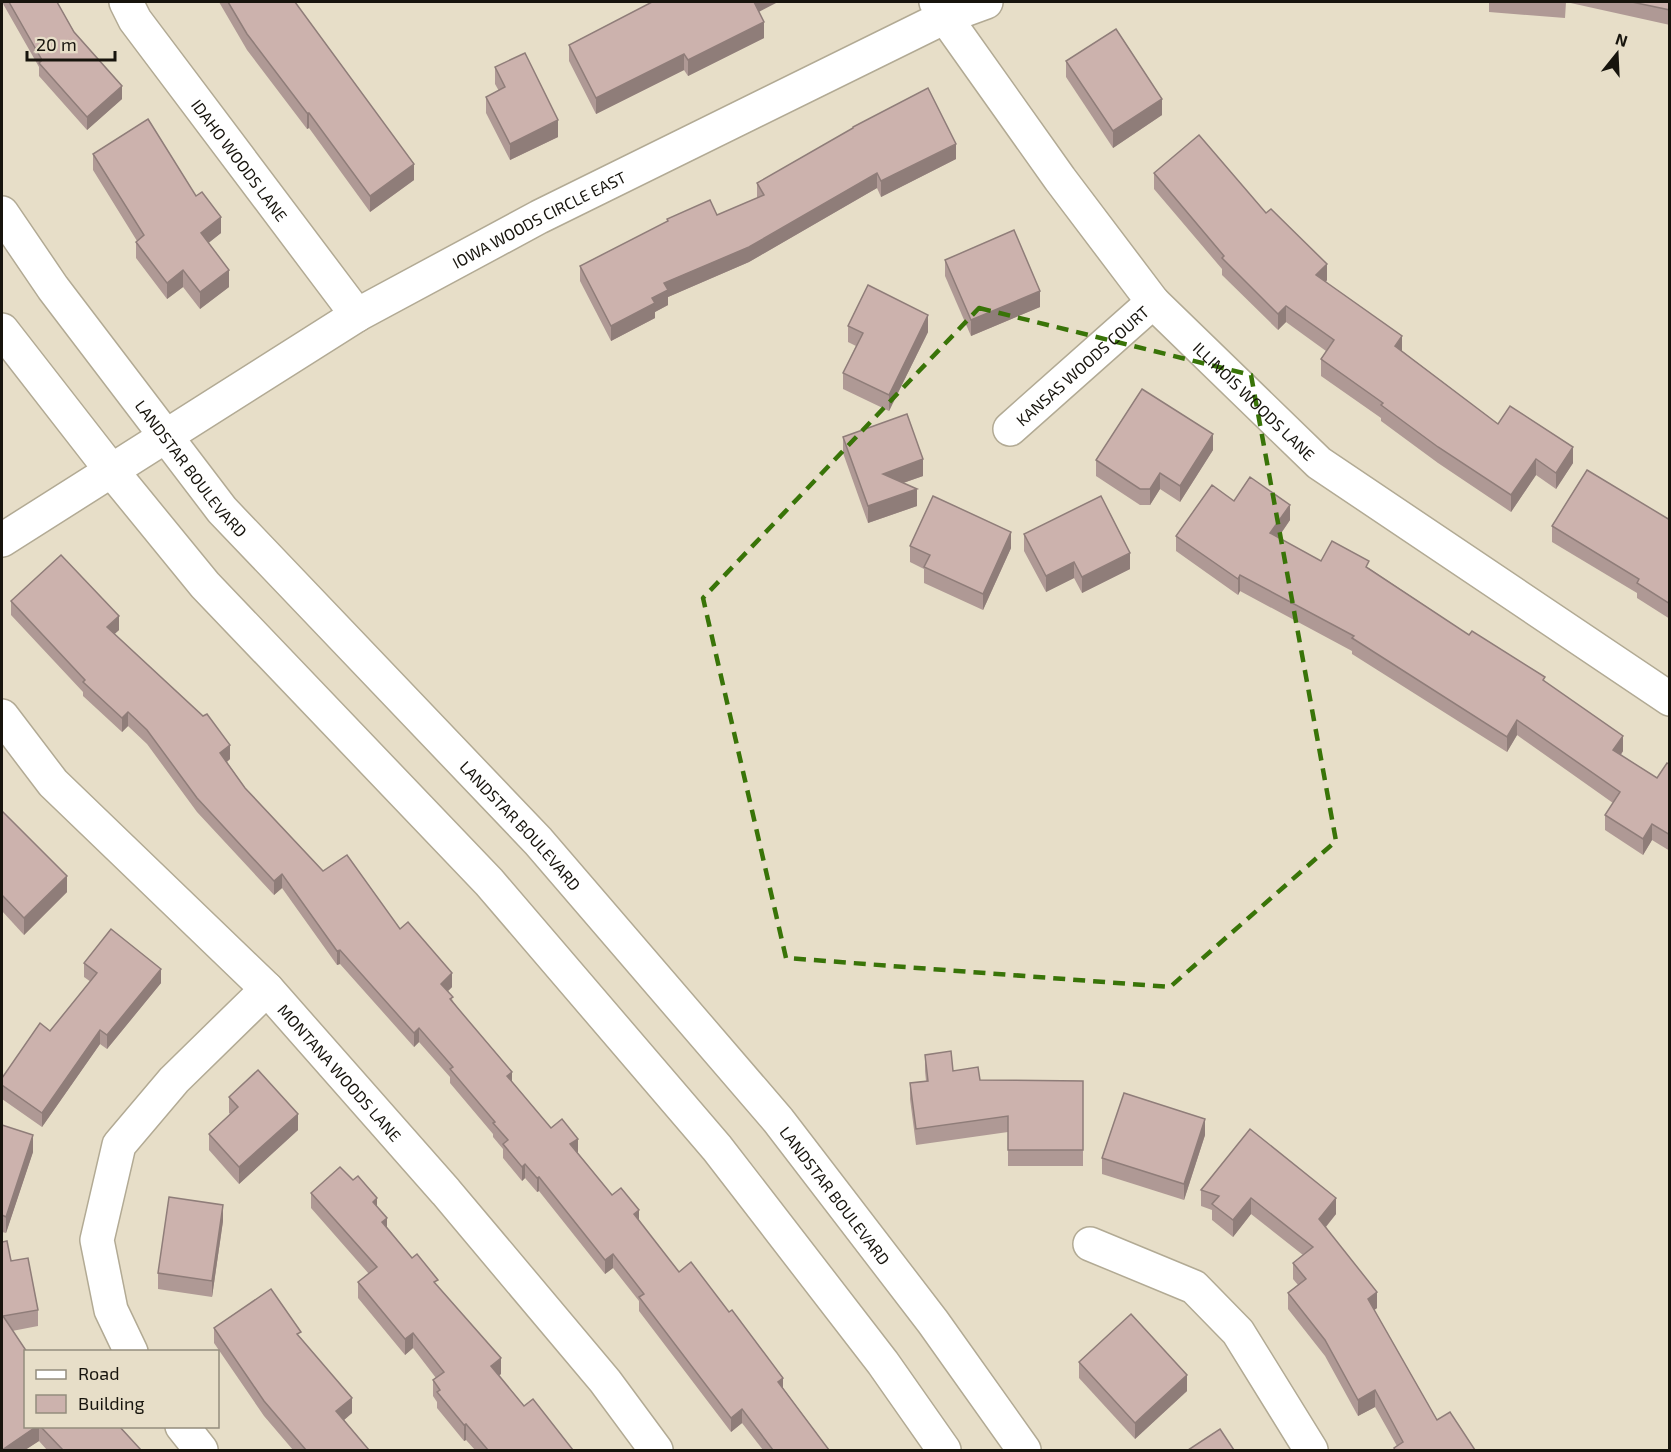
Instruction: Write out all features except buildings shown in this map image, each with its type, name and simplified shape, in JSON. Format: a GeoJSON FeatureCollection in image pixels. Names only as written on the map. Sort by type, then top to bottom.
{"type":"FeatureCollection","features":[{"type":"Feature","properties":{"kind":"street","name":"IDAHO WOODS LANE"},"geometry":{"type":"LineString","coordinates":[[126,2],[135,20],[357,315]]}},
{"type":"Feature","properties":{"kind":"street","name":"IOWA WOODS CIRCLE EAST"},"geometry":{"type":"LineString","coordinates":[[2,540],[357,315],[940,9],[986,2]]}},
{"type":"Feature","properties":{"kind":"street","name":"ILLINOIS WOODS LANE"},"geometry":{"type":"LineString","coordinates":[[940,9],[1060,179],[1153,302],[1319,463],[1670,699]]}},
{"type":"Feature","properties":{"kind":"street","name":"LANDSTAR BOULEVARD"},"geometry":{"type":"LineString","coordinates":[[2,213],[53,288],[222,510],[538,841],[778,1120],[933,1322],[1024,1450]]}},
{"type":"Feature","properties":{"kind":"street","name":"KANSAS WOODS COURT"},"geometry":{"type":"LineString","coordinates":[[1010,429],[1153,302]]}},
{"type":"Feature","properties":{"kind":"street"},"geometry":{"type":"LineString","coordinates":[[2,330],[204,585],[489,882],[717,1148],[883,1363],[944,1450]]}},
{"type":"Feature","properties":{"kind":"street","name":"MONTANA WOODS LANE"},"geometry":{"type":"LineString","coordinates":[[2,716],[53,783],[267,989],[446,1192],[605,1380],[656,1450]]}},
{"type":"Feature","properties":{"kind":"street"},"geometry":{"type":"LineString","coordinates":[[130,1350],[111,1310],[97,1240],[119,1145],[174,1080],[267,989]]}},
{"type":"Feature","properties":{"kind":"street"},"geometry":{"type":"LineString","coordinates":[[1090,1244],[1194,1287],[1238,1332],[1311,1450]]}},
{"type":"Feature","properties":{"kind":"street"},"geometry":{"type":"LineString","coordinates":[[184,1428],[201,1450]]}},
{"type":"Feature","properties":{"kind":"highlighted area"},"geometry":{"type":"Polygon","coordinates":[[[979,308],[1251,375],[1336,841],[1170,987],[786,958],[703,598],[979,308]]]}}]}
